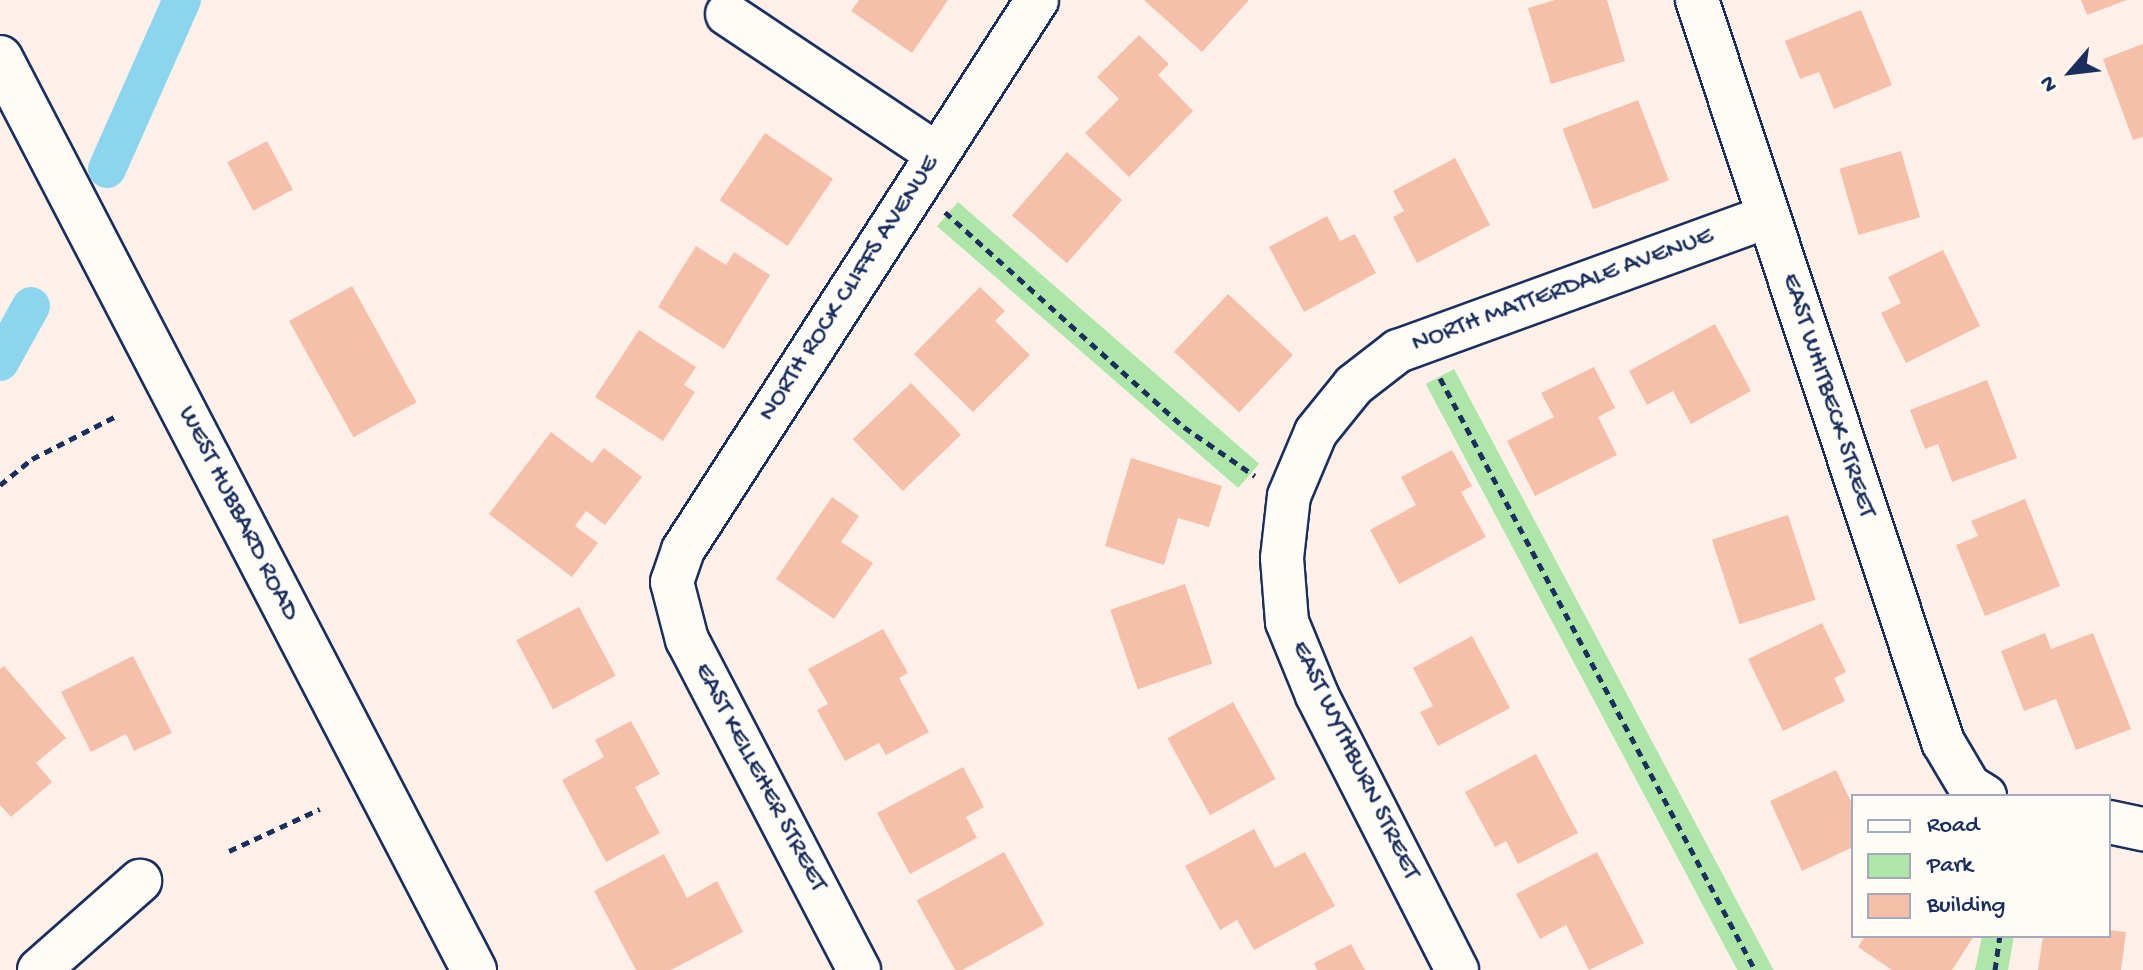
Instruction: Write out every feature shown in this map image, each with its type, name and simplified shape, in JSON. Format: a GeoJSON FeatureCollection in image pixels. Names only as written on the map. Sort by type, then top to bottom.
{"type":"FeatureCollection","features":[{"type":"Feature","properties":{"kind":"street","name":"NORTH ROCK CLIFFS AVENUE"},"geometry":{"type":"LineString","coordinates":[[672,582],[683,550],[1037,0]]}},
{"type":"Feature","properties":{"kind":"street","name":"EAST WHITBECK STREET"},"geometry":{"type":"LineString","coordinates":[[1697,0],[1943,742],[1977,791]]}},
{"type":"Feature","properties":{"kind":"street"},"geometry":{"type":"LineString","coordinates":[[727,14],[937,154]]}},
{"type":"Feature","properties":{"kind":"street","name":"WEST HUBBARD ROAD"},"geometry":{"type":"LineString","coordinates":[[0,58],[474,970]]}},
{"type":"Feature","properties":{"kind":"street","name":"NORTH MATTERDALE AVENUE"},"geometry":{"type":"LineString","coordinates":[[1274,487],[1354,385],[1398,351],[1767,217]]}},
{"type":"Feature","properties":{"kind":"street","name":"EAST WYTHBURN STREET"},"geometry":{"type":"LineString","coordinates":[[1274,487],[1287,622],[1317,695],[1457,970]]}},
{"type":"Feature","properties":{"kind":"street","name":"EAST KELLEHER STREET"},"geometry":{"type":"LineString","coordinates":[[672,582],[687,640],[859,970]]}},
{"type":"Feature","properties":{"kind":"street"},"geometry":{"type":"LineString","coordinates":[[2111,822],[2143,829]]}},
{"type":"Feature","properties":{"kind":"street"},"geometry":{"type":"LineString","coordinates":[[39,970],[140,881]]}},
{"type":"Feature","properties":{"kind":"path"},"geometry":{"type":"LineString","coordinates":[[945,212],[1184,427],[1274,487]]}},
{"type":"Feature","properties":{"kind":"path"},"geometry":{"type":"LineString","coordinates":[[1437,373],[1755,970]]}},
{"type":"Feature","properties":{"kind":"path"},"geometry":{"type":"LineString","coordinates":[[0,485],[32,459],[116,416]]}},
{"type":"Feature","properties":{"kind":"path"},"geometry":{"type":"LineString","coordinates":[[229,851],[320,809]]}},
{"type":"Feature","properties":{"kind":"path"},"geometry":{"type":"LineString","coordinates":[[1995,970],[2000,938]]}},
{"type":"Feature","properties":{"kind":"green space"},"geometry":{"type":"Polygon","coordinates":[[[958,202],[1259,464],[1238,488],[937,226],[958,202]]]}},
{"type":"Feature","properties":{"kind":"green space"},"geometry":{"type":"Polygon","coordinates":[[[1454,369],[1774,970],[1737,970],[1426,384],[1454,369]]]}},
{"type":"Feature","properties":{"kind":"green space"},"geometry":{"type":"Polygon","coordinates":[[[1982,938],[2014,938],[2008,970],[1975,970],[1982,938]]]}},
{"type":"Feature","properties":{"kind":"building"},"geometry":{"type":"Polygon","coordinates":[[[859,0],[948,0],[912,53],[851,11],[859,0]]]}},
{"type":"Feature","properties":{"kind":"building"},"geometry":{"type":"Polygon","coordinates":[[[1144,0],[1249,0],[1202,52],[1144,0]]]}},
{"type":"Feature","properties":{"kind":"building"},"geometry":{"type":"Polygon","coordinates":[[[1555,0],[1607,0],[1625,61],[1551,84],[1528,8],[1555,0]]]}},
{"type":"Feature","properties":{"kind":"building"},"geometry":{"type":"Polygon","coordinates":[[[2081,0],[2127,0],[2087,15],[2081,0]]]}},
{"type":"Feature","properties":{"kind":"building"},"geometry":{"type":"Polygon","coordinates":[[[1861,10],[1892,85],[1834,109],[1819,72],[1800,79],[1785,41],[1861,10]]]}},
{"type":"Feature","properties":{"kind":"building"},"geometry":{"type":"Polygon","coordinates":[[[1139,35],[1169,64],[1158,75],[1193,111],[1129,177],[1085,133],[1119,99],[1097,77],[1139,35]]]}},
{"type":"Feature","properties":{"kind":"building"},"geometry":{"type":"Polygon","coordinates":[[[2143,44],[2143,137],[2133,140],[2103,59],[2143,44]]]}},
{"type":"Feature","properties":{"kind":"building"},"geometry":{"type":"Polygon","coordinates":[[[1638,100],[1669,180],[1593,209],[1562,129],[1638,100]]]}},
{"type":"Feature","properties":{"kind":"building"},"geometry":{"type":"Polygon","coordinates":[[[765,133],[833,179],[788,246],[720,200],[765,133]]]}},
{"type":"Feature","properties":{"kind":"building"},"geometry":{"type":"Polygon","coordinates":[[[267,141],[293,190],[253,211],[227,162],[267,141]]]}},
{"type":"Feature","properties":{"kind":"building"},"geometry":{"type":"Polygon","coordinates":[[[1901,151],[1920,217],[1858,235],[1839,169],[1901,151]]]}},
{"type":"Feature","properties":{"kind":"building"},"geometry":{"type":"Polygon","coordinates":[[[1067,152],[1122,200],[1067,263],[1012,215],[1067,152]]]}},
{"type":"Feature","properties":{"kind":"building"},"geometry":{"type":"Polygon","coordinates":[[[1455,158],[1490,225],[1417,263],[1393,217],[1404,211],[1393,191],[1455,158]]]}},
{"type":"Feature","properties":{"kind":"building"},"geometry":{"type":"Polygon","coordinates":[[[1327,216],[1340,241],[1355,234],[1376,273],[1304,312],[1269,247],[1327,216]]]}},
{"type":"Feature","properties":{"kind":"building"},"geometry":{"type":"Polygon","coordinates":[[[696,246],[726,265],[734,252],[770,275],[724,349],[658,307],[696,246]]]}},
{"type":"Feature","properties":{"kind":"building"},"geometry":{"type":"Polygon","coordinates":[[[1943,250],[1980,326],[1906,363],[1881,313],[1901,303],[1888,277],[1943,250]]]}},
{"type":"Feature","properties":{"kind":"building"},"geometry":{"type":"Polygon","coordinates":[[[352,286],[416,402],[354,437],[289,321],[352,286]]]}},
{"type":"Feature","properties":{"kind":"building"},"geometry":{"type":"Polygon","coordinates":[[[980,287],[1005,311],[995,321],[1030,355],[973,412],[914,354],[980,287]]]}},
{"type":"Feature","properties":{"kind":"building"},"geometry":{"type":"Polygon","coordinates":[[[1228,294],[1293,355],[1239,412],[1174,352],[1228,294]]]}},
{"type":"Feature","properties":{"kind":"building"},"geometry":{"type":"Polygon","coordinates":[[[1715,324],[1751,391],[1691,424],[1673,391],[1647,405],[1629,371],[1715,324]]]}},
{"type":"Feature","properties":{"kind":"building"},"geometry":{"type":"Polygon","coordinates":[[[639,330],[696,367],[684,385],[695,392],[663,441],[595,397],[639,330]]]}},
{"type":"Feature","properties":{"kind":"building"},"geometry":{"type":"Polygon","coordinates":[[[1594,367],[1615,408],[1598,417],[1617,455],[1535,496],[1507,441],[1554,417],[1541,393],[1594,367]]]}},
{"type":"Feature","properties":{"kind":"building"},"geometry":{"type":"Polygon","coordinates":[[[1987,380],[2017,458],[1952,482],[1938,444],[1925,449],[1910,410],[1987,380]]]}},
{"type":"Feature","properties":{"kind":"building"},"geometry":{"type":"Polygon","coordinates":[[[911,383],[961,435],[903,491],[853,439],[911,383]]]}},
{"type":"Feature","properties":{"kind":"building"},"geometry":{"type":"Polygon","coordinates":[[[551,432],[592,463],[604,448],[642,477],[605,525],[586,511],[575,526],[598,543],[572,577],[489,514],[551,432]]]}},
{"type":"Feature","properties":{"kind":"building"},"geometry":{"type":"Polygon","coordinates":[[[1452,450],[1472,486],[1461,492],[1486,537],[1399,584],[1370,530],[1416,505],[1401,477],[1452,450]]]}},
{"type":"Feature","properties":{"kind":"building"},"geometry":{"type":"Polygon","coordinates":[[[1131,458],[1222,486],[1209,527],[1178,518],[1164,565],[1105,546],[1131,458]]]}},
{"type":"Feature","properties":{"kind":"building"},"geometry":{"type":"Polygon","coordinates":[[[832,497],[859,516],[841,542],[873,563],[834,619],[776,579],[832,497]]]}},
{"type":"Feature","properties":{"kind":"building"},"geometry":{"type":"Polygon","coordinates":[[[2025,499],[2060,586],[1985,616],[1956,545],[1978,536],[1971,521],[2025,499]]]}},
{"type":"Feature","properties":{"kind":"building"},"geometry":{"type":"Polygon","coordinates":[[[1788,515],[1816,600],[1739,624],[1712,540],[1788,515]]]}},
{"type":"Feature","properties":{"kind":"building"},"geometry":{"type":"Polygon","coordinates":[[[1185,584],[1212,663],[1138,689],[1110,610],[1185,584]]]}},
{"type":"Feature","properties":{"kind":"building"},"geometry":{"type":"Polygon","coordinates":[[[579,607],[616,676],[553,709],[516,640],[579,607]]]}},
{"type":"Feature","properties":{"kind":"building"},"geometry":{"type":"Polygon","coordinates":[[[1822,623],[1846,672],[1834,678],[1845,701],[1783,731],[1748,659],[1822,623]]]}},
{"type":"Feature","properties":{"kind":"building"},"geometry":{"type":"Polygon","coordinates":[[[883,629],[908,673],[899,678],[929,732],[886,755],[879,743],[845,761],[817,710],[828,704],[808,669],[883,629]]]}},
{"type":"Feature","properties":{"kind":"building"},"geometry":{"type":"Polygon","coordinates":[[[2045,633],[2051,649],[2093,633],[2131,729],[2076,750],[2056,699],[2024,711],[2001,651],[2045,633]]]}},
{"type":"Feature","properties":{"kind":"building"},"geometry":{"type":"Polygon","coordinates":[[[1472,636],[1510,708],[1438,746],[1420,712],[1433,706],[1413,668],[1472,636]]]}},
{"type":"Feature","properties":{"kind":"building"},"geometry":{"type":"Polygon","coordinates":[[[133,656],[172,733],[134,751],[126,734],[91,752],[61,692],[133,656]]]}},
{"type":"Feature","properties":{"kind":"building"},"geometry":{"type":"Polygon","coordinates":[[[4,666],[66,738],[36,763],[52,782],[11,817],[0,805],[0,669],[4,666]]]}},
{"type":"Feature","properties":{"kind":"building"},"geometry":{"type":"Polygon","coordinates":[[[1233,702],[1276,779],[1210,815],[1167,738],[1233,702]]]}},
{"type":"Feature","properties":{"kind":"building"},"geometry":{"type":"Polygon","coordinates":[[[631,721],[660,774],[635,787],[660,833],[606,862],[562,780],[604,757],[595,740],[631,721]]]}},
{"type":"Feature","properties":{"kind":"building"},"geometry":{"type":"Polygon","coordinates":[[[1536,754],[1578,833],[1518,864],[1506,841],[1495,847],[1465,792],[1536,754]]]}},
{"type":"Feature","properties":{"kind":"building"},"geometry":{"type":"Polygon","coordinates":[[[963,767],[984,807],[966,817],[977,838],[910,874],[877,813],[963,767]]]}},
{"type":"Feature","properties":{"kind":"building"},"geometry":{"type":"Polygon","coordinates":[[[1836,770],[1851,802],[1851,848],[1802,871],[1770,801],[1836,770]]]}},
{"type":"Feature","properties":{"kind":"building"},"geometry":{"type":"Polygon","coordinates":[[[1254,829],[1275,868],[1305,852],[1335,906],[1254,950],[1237,920],[1220,930],[1185,866],[1254,829]]]}},
{"type":"Feature","properties":{"kind":"building"},"geometry":{"type":"Polygon","coordinates":[[[1004,852],[1044,925],[962,970],[955,970],[917,900],[1004,852]]]}},
{"type":"Feature","properties":{"kind":"building"},"geometry":{"type":"Polygon","coordinates":[[[1597,852],[1644,943],[1589,970],[1566,925],[1540,939],[1516,894],[1597,852]]]}},
{"type":"Feature","properties":{"kind":"building"},"geometry":{"type":"Polygon","coordinates":[[[664,854],[687,898],[717,881],[743,932],[671,970],[636,970],[594,891],[664,854]]]}},
{"type":"Feature","properties":{"kind":"building"},"geometry":{"type":"Polygon","coordinates":[[[2111,930],[2126,932],[2121,970],[2038,970],[2043,938],[2111,938],[2111,930]]]}},
{"type":"Feature","properties":{"kind":"building"},"geometry":{"type":"Polygon","coordinates":[[[1864,938],[1973,938],[1952,970],[1892,970],[1858,947],[1864,938]]]}},
{"type":"Feature","properties":{"kind":"building"},"geometry":{"type":"Polygon","coordinates":[[[1351,944],[1365,970],[1317,970],[1314,963],[1351,944]]]}},
{"type":"Feature","properties":{"kind":"waterway"},"geometry":{"type":"LineString","coordinates":[[107,169],[182,0]]}},
{"type":"Feature","properties":{"kind":"waterway"},"geometry":{"type":"LineString","coordinates":[[0,362],[31,306]]}}]}
